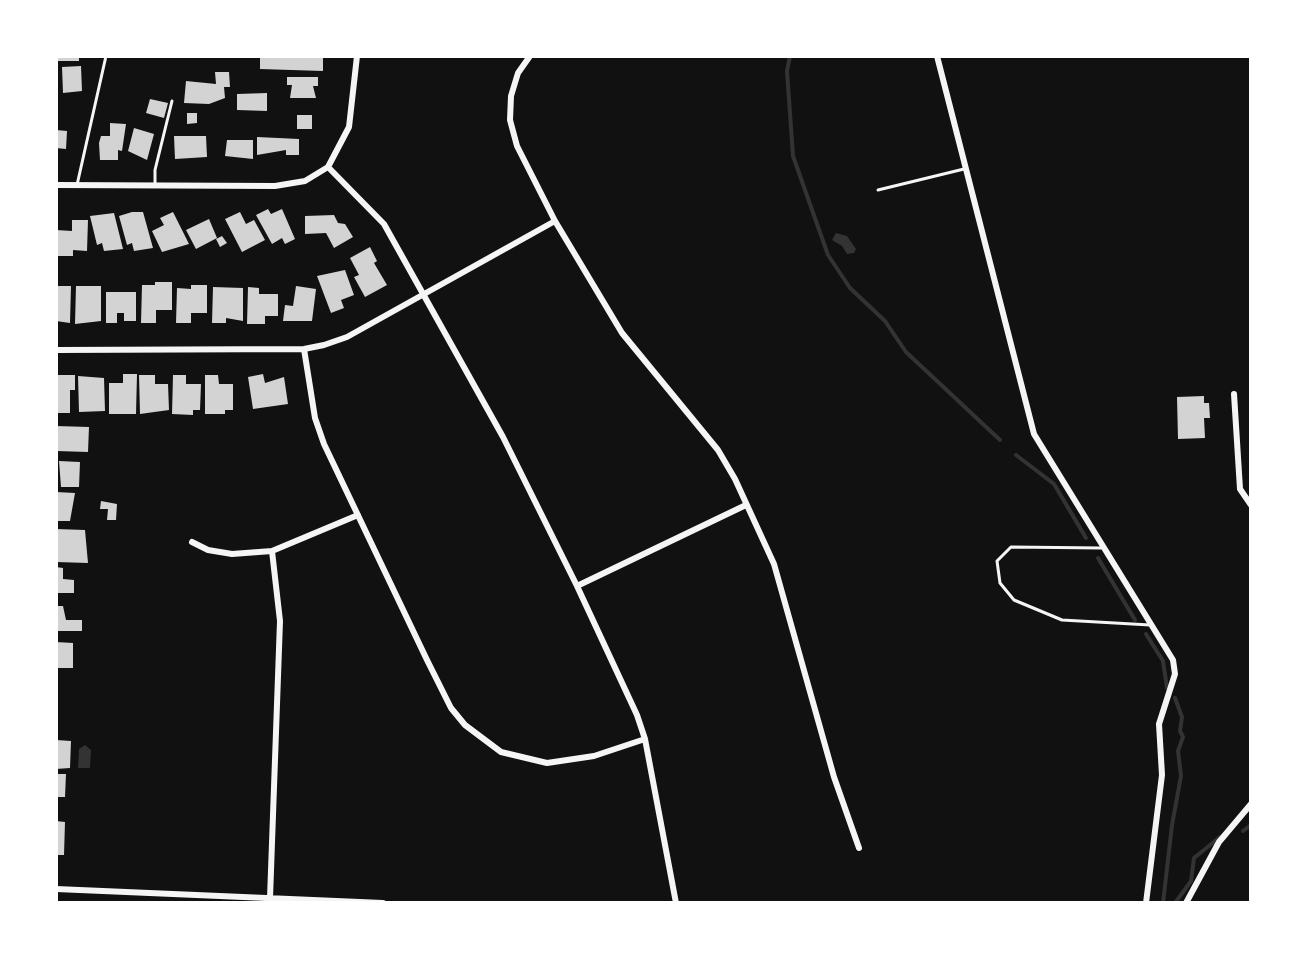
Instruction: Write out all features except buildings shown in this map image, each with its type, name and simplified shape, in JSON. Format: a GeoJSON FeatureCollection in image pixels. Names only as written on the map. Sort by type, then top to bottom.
{"type":"FeatureCollection","features":[{"type":"Feature","properties":{"kind":"street"},"geometry":{"type":"LineString","coordinates":[[56,185],[292,185],[328,167],[349,127],[357,56]]}},
{"type":"Feature","properties":{"kind":"street"},"geometry":{"type":"LineString","coordinates":[[530,56],[518,73],[510,120],[517,146],[555,221],[622,333],[718,450],[746,505],[774,564],[834,777],[859,848]]}},
{"type":"Feature","properties":{"kind":"street"},"geometry":{"type":"LineString","coordinates":[[937,56],[1034,434],[1167,646],[1175,674],[1159,724],[1162,775],[1146,903]]}},
{"type":"Feature","properties":{"kind":"street"},"geometry":{"type":"LineString","coordinates":[[328,167],[379,217],[510,450],[577,586],[645,739],[676,903]]}},
{"type":"Feature","properties":{"kind":"street"},"geometry":{"type":"LineString","coordinates":[[56,350],[304,349],[347,337],[555,221]]}},
{"type":"Feature","properties":{"kind":"street"},"geometry":{"type":"LineString","coordinates":[[304,349],[315,418],[451,708],[482,740],[501,752],[547,763],[583,759],[645,739]]}},
{"type":"Feature","properties":{"kind":"street"},"geometry":{"type":"LineString","coordinates":[[1234,394],[1240,489],[1251,505]]}},
{"type":"Feature","properties":{"kind":"street"},"geometry":{"type":"LineString","coordinates":[[577,586],[746,505]]}},
{"type":"Feature","properties":{"kind":"street"},"geometry":{"type":"LineString","coordinates":[[192,542],[208,550],[232,554],[272,551],[358,515]]}},
{"type":"Feature","properties":{"kind":"street"},"geometry":{"type":"LineString","coordinates":[[270,898],[280,621],[272,551]]}},
{"type":"Feature","properties":{"kind":"street"},"geometry":{"type":"LineString","coordinates":[[1186,903],[1219,842],[1251,804]]}},
{"type":"Feature","properties":{"kind":"street"},"geometry":{"type":"LineString","coordinates":[[56,889],[383,903]]}},
{"type":"Feature","properties":{"kind":"lane"},"geometry":{"type":"LineString","coordinates":[[77,185],[106,56]]}},
{"type":"Feature","properties":{"kind":"lane"},"geometry":{"type":"LineString","coordinates":[[155,186],[155,170],[172,101]]}},
{"type":"Feature","properties":{"kind":"lane"},"geometry":{"type":"LineString","coordinates":[[878,190],[966,168]]}},
{"type":"Feature","properties":{"kind":"lane"},"geometry":{"type":"LineString","coordinates":[[1105,548],[1011,547],[997,561],[1000,583],[1014,600],[1062,620],[1154,625]]}},
{"type":"Feature","properties":{"kind":"shaded area"},"geometry":{"type":"Polygon","coordinates":[[[836,233],[847,236],[856,249],[854,253],[847,254],[842,246],[832,240],[836,233]]]}},
{"type":"Feature","properties":{"kind":"shaded area"},"geometry":{"type":"Polygon","coordinates":[[[85,745],[91,750],[90,768],[78,768],[79,749],[85,745]]]}},
{"type":"Feature","properties":{"kind":"waterway"},"geometry":{"type":"LineString","coordinates":[[790,56],[787,71],[793,156],[828,255],[850,288],[885,321],[906,352],[1000,440]]}},
{"type":"Feature","properties":{"kind":"waterway"},"geometry":{"type":"LineString","coordinates":[[1016,455],[1054,484],[1086,538]]}},
{"type":"Feature","properties":{"kind":"waterway"},"geometry":{"type":"LineString","coordinates":[[1098,558],[1135,620]]}},
{"type":"Feature","properties":{"kind":"waterway"},"geometry":{"type":"LineString","coordinates":[[1146,634],[1163,661],[1167,688]]}},
{"type":"Feature","properties":{"kind":"waterway"},"geometry":{"type":"LineString","coordinates":[[1163,903],[1181,776],[1178,751],[1183,737],[1180,731],[1182,717],[1175,698]]}},
{"type":"Feature","properties":{"kind":"waterway"},"geometry":{"type":"LineString","coordinates":[[1243,831],[1251,825]]}},
{"type":"Feature","properties":{"kind":"waterway"},"geometry":{"type":"LineString","coordinates":[[1175,903],[1191,881],[1194,858],[1220,837]]}}]}
